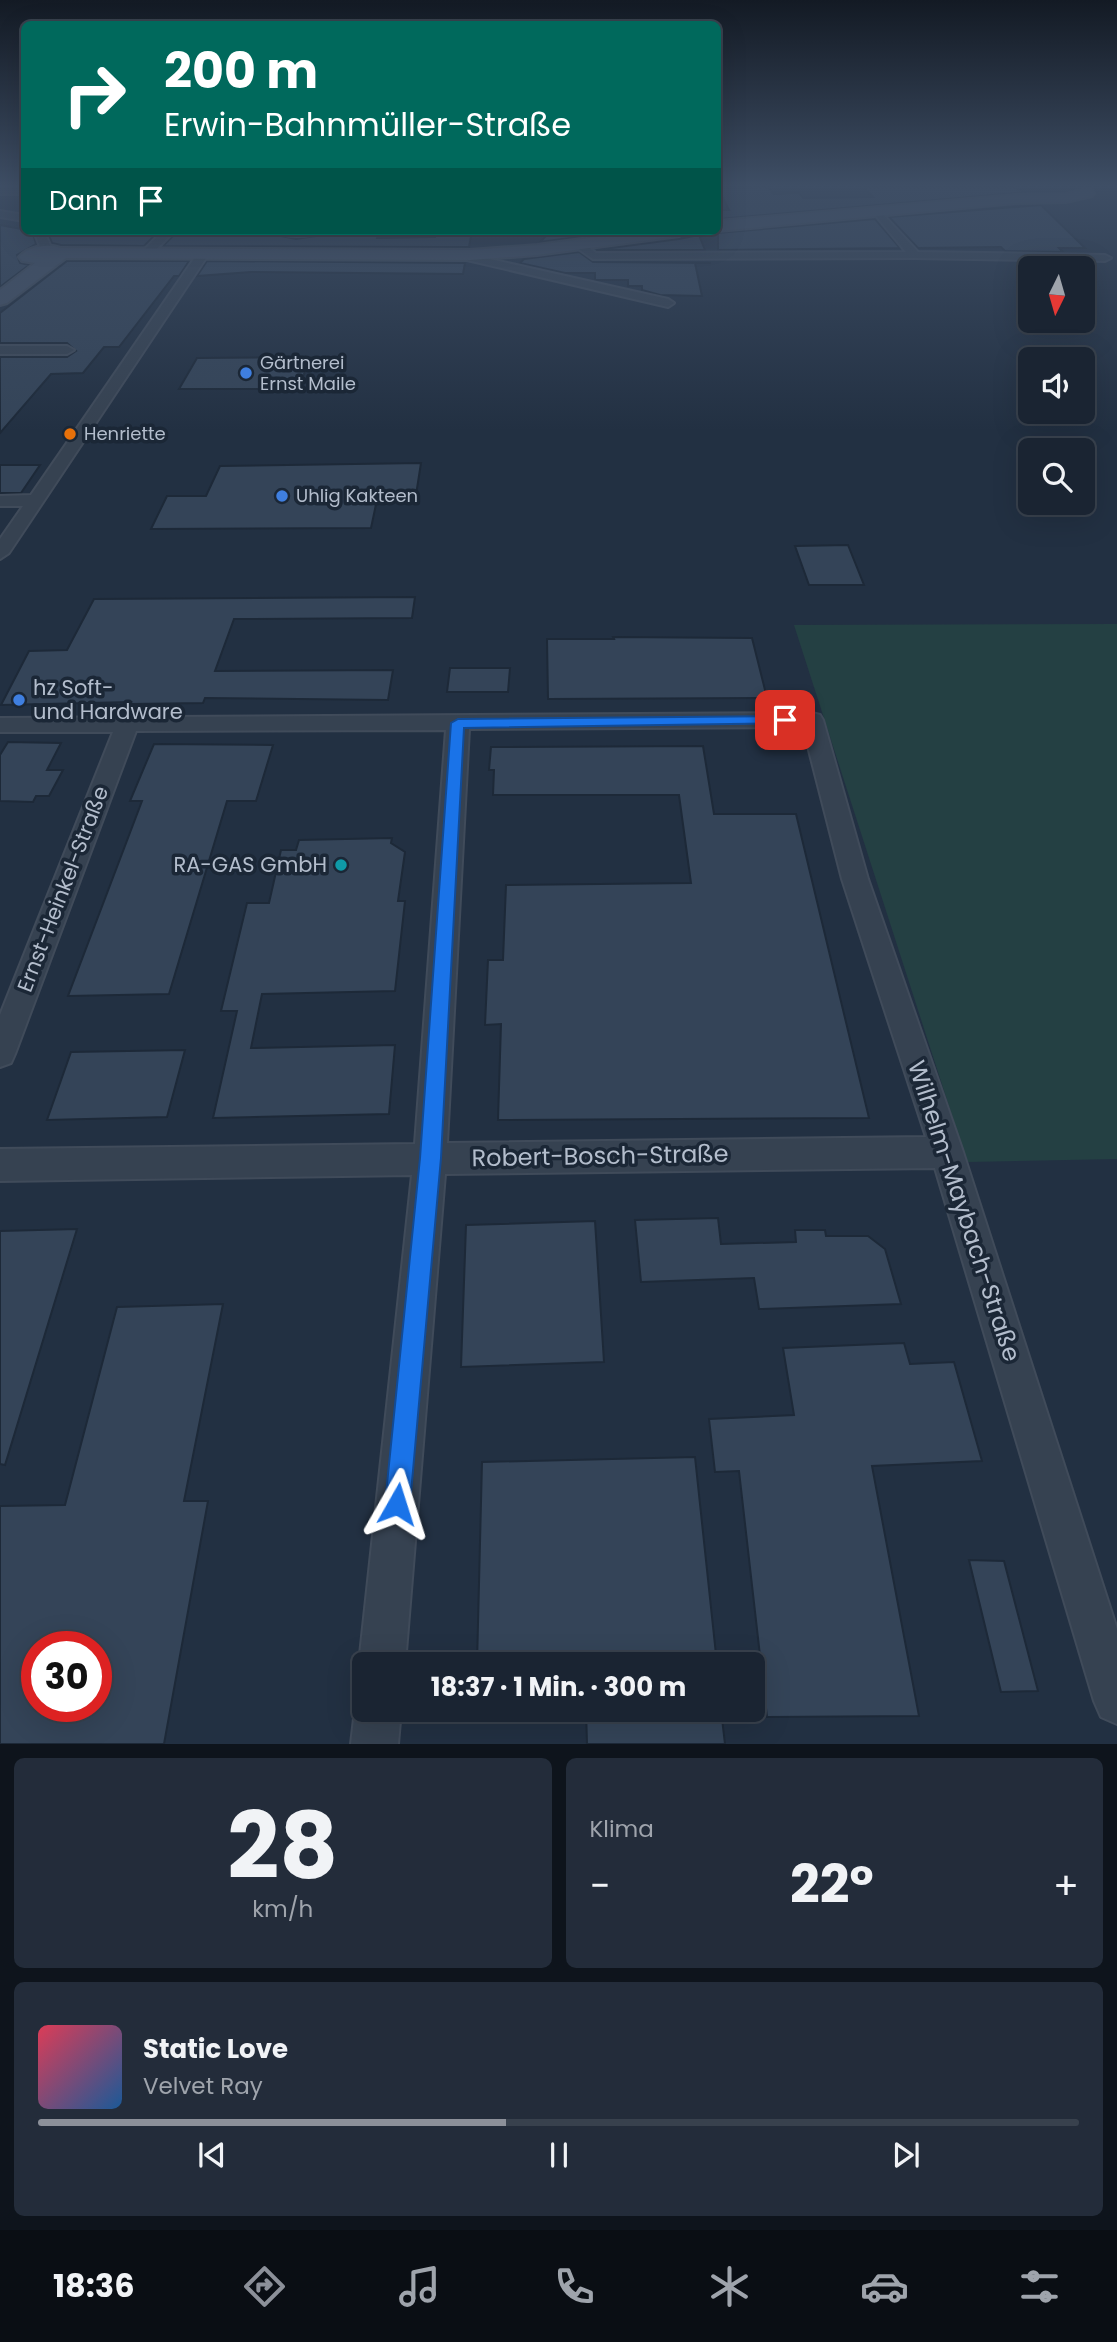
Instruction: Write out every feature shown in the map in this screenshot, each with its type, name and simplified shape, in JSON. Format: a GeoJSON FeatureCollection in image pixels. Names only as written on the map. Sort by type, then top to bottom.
{"type":"FeatureCollection","features":[{"type":"Feature","properties":{"kind":"main road"},"geometry":{"type":"LineString","coordinates":[[0,299],[25,278],[30,268]]}},
{"type":"Feature","properties":{"kind":"street"},"geometry":{"type":"LineString","coordinates":[[0,553],[193,268]]}},
{"type":"Feature","properties":{"kind":"street"},"geometry":{"type":"LineString","coordinates":[[516,268],[668,303]]}},
{"type":"Feature","properties":{"kind":"street"},"geometry":{"type":"LineString","coordinates":[[0,350],[67,350]]}},
{"type":"Feature","properties":{"kind":"street"},"geometry":{"type":"LineString","coordinates":[[0,500],[36,500]]}},
{"type":"Feature","properties":{"kind":"street","name":"Wilhelm-Maybach-Straße"},"geometry":{"type":"LineString","coordinates":[[458,723],[812,720],[855,879],[947,1152],[1117,1701]]}},
{"type":"Feature","properties":{"kind":"street"},"geometry":{"type":"LineString","coordinates":[[0,725],[458,723],[430,1158],[383,1652]]}},
{"type":"Feature","properties":{"kind":"street","name":"Ernst-Heinkel-Straße"},"geometry":{"type":"LineString","coordinates":[[0,1054],[127,724]]}},
{"type":"Feature","properties":{"kind":"street","name":"Robert-Bosch-Straße"},"geometry":{"type":"LineString","coordinates":[[0,1166],[947,1152]]}},
{"type":"Feature","properties":{"kind":"street"},"geometry":{"type":"LineString","coordinates":[[374,1744],[376,1722]]}},
{"type":"Feature","properties":{"kind":"green space"},"geometry":{"type":"Polygon","coordinates":[[[1117,624],[1117,1159],[967,1162],[794,625],[1117,624]]]}},
{"type":"Feature","properties":{"kind":"building"},"geometry":{"type":"Polygon","coordinates":[[[0,268],[25,268],[0,287],[0,268]]]}},
{"type":"Feature","properties":{"kind":"building"},"geometry":{"type":"Polygon","coordinates":[[[57,268],[184,268],[179,276],[174,276],[119,347],[104,347],[83,373],[51,374],[0,433],[0,357],[67,357],[76,351],[67,343],[0,343],[0,313],[57,268]]]}},
{"type":"Feature","properties":{"kind":"building"},"geometry":{"type":"Polygon","coordinates":[[[202,268],[464,268],[463,274],[251,272],[197,276],[202,268]]]}},
{"type":"Feature","properties":{"kind":"building"},"geometry":{"type":"Polygon","coordinates":[[[544,268],[696,268],[702,296],[660,295],[642,290],[642,286],[628,286],[628,280],[595,280],[595,273],[565,273],[544,268]]]}},
{"type":"Feature","properties":{"kind":"building","name":"Gärtnerei Ernst Maile"},"geometry":{"type":"Polygon","coordinates":[[[311,357],[298,389],[179,389],[197,358],[311,357]]]}},
{"type":"Feature","properties":{"kind":"building","name":"Uhlig Kakteen"},"geometry":{"type":"Polygon","coordinates":[[[421,463],[416,495],[378,495],[371,528],[151,529],[167,496],[206,496],[220,466],[421,463]]]}},
{"type":"Feature","properties":{"kind":"building"},"geometry":{"type":"Polygon","coordinates":[[[0,465],[40,465],[21,493],[0,493],[0,465]]]}},
{"type":"Feature","properties":{"kind":"building"},"geometry":{"type":"Polygon","coordinates":[[[848,545],[864,585],[809,585],[795,546],[848,545]]]}},
{"type":"Feature","properties":{"kind":"building"},"geometry":{"type":"Polygon","coordinates":[[[415,597],[412,618],[234,619],[215,671],[393,670],[388,700],[205,698],[203,703],[1,705],[29,651],[67,650],[94,599],[415,597]]]}},
{"type":"Feature","properties":{"kind":"building"},"geometry":{"type":"Polygon","coordinates":[[[613,637],[752,638],[767,698],[548,699],[547,639],[614,639],[613,637]]]}},
{"type":"Feature","properties":{"kind":"building"},"geometry":{"type":"Polygon","coordinates":[[[450,668],[510,668],[508,692],[447,692],[450,668]]]}},
{"type":"Feature","properties":{"kind":"building"},"geometry":{"type":"Polygon","coordinates":[[[8,742],[61,743],[47,770],[63,770],[49,796],[36,796],[33,802],[0,801],[0,755],[8,742]]]}},
{"type":"Feature","properties":{"kind":"building"},"geometry":{"type":"Polygon","coordinates":[[[154,744],[273,745],[256,801],[227,801],[169,994],[68,996],[142,801],[130,801],[154,744]]]}},
{"type":"Feature","properties":{"kind":"building"},"geometry":{"type":"Polygon","coordinates":[[[703,746],[714,814],[796,814],[869,1118],[498,1120],[501,1024],[485,1025],[488,960],[503,960],[506,885],[691,883],[679,795],[493,795],[494,770],[489,770],[491,747],[703,746]]]}},
{"type":"Feature","properties":{"kind":"building"},"geometry":{"type":"Polygon","coordinates":[[[392,838],[391,843],[405,852],[398,901],[405,901],[395,991],[262,994],[251,1048],[395,1045],[389,1114],[213,1118],[237,1011],[221,1011],[247,903],[269,903],[281,850],[296,850],[299,840],[392,838]]]}},
{"type":"Feature","properties":{"kind":"building"},"geometry":{"type":"Polygon","coordinates":[[[185,1050],[167,1117],[47,1120],[71,1052],[185,1050]]]}},
{"type":"Feature","properties":{"kind":"building"},"geometry":{"type":"Polygon","coordinates":[[[718,1218],[721,1244],[796,1242],[795,1230],[825,1230],[826,1236],[868,1236],[885,1249],[901,1304],[759,1309],[754,1278],[641,1282],[635,1220],[718,1218]]]}},
{"type":"Feature","properties":{"kind":"building"},"geometry":{"type":"Polygon","coordinates":[[[595,1221],[604,1362],[461,1367],[466,1225],[595,1221]]]}},
{"type":"Feature","properties":{"kind":"building"},"geometry":{"type":"Polygon","coordinates":[[[77,1229],[5,1465],[0,1464],[0,1231],[77,1229]]]}},
{"type":"Feature","properties":{"kind":"building"},"geometry":{"type":"Polygon","coordinates":[[[223,1304],[184,1501],[208,1501],[164,1744],[0,1744],[0,1506],[65,1505],[117,1307],[223,1304]]]}},
{"type":"Feature","properties":{"kind":"building"},"geometry":{"type":"Polygon","coordinates":[[[904,1343],[910,1364],[954,1362],[982,1461],[872,1466],[919,1716],[767,1717],[765,1652],[760,1652],[739,1471],[715,1472],[709,1419],[794,1415],[783,1348],[904,1343]]]}},
{"type":"Feature","properties":{"kind":"building"},"geometry":{"type":"Polygon","coordinates":[[[695,1457],[716,1652],[477,1652],[482,1462],[695,1457]]]}},
{"type":"Feature","properties":{"kind":"building"},"geometry":{"type":"Polygon","coordinates":[[[969,1560],[1004,1561],[1038,1691],[1001,1692],[969,1560]]]}},
{"type":"Feature","properties":{"kind":"building"},"geometry":{"type":"Polygon","coordinates":[[[586,1722],[722,1722],[725,1744],[587,1744],[586,1722]]]}},
{"type":"Feature","properties":{"kind":"place","name":"Gärtnerei Ernst Maile"},"geometry":{"type":"Point","coordinates":[246,373]}},
{"type":"Feature","properties":{"kind":"place","name":"Henriette"},"geometry":{"type":"Point","coordinates":[70,434]}},
{"type":"Feature","properties":{"kind":"place","name":"Uhlig Kakteen"},"geometry":{"type":"Point","coordinates":[282,496]}},
{"type":"Feature","properties":{"kind":"place","name":"hz Soft- und Hardware"},"geometry":{"type":"Point","coordinates":[19,700]}},
{"type":"Feature","properties":{"kind":"place","name":"RA-GAS GmbH"},"geometry":{"type":"Point","coordinates":[341,865]}},
{"type":"Feature","properties":{"kind":"route"},"geometry":{"type":"LineString","coordinates":[[397,1504],[430,1158],[458,723],[785,720]]}}]}
